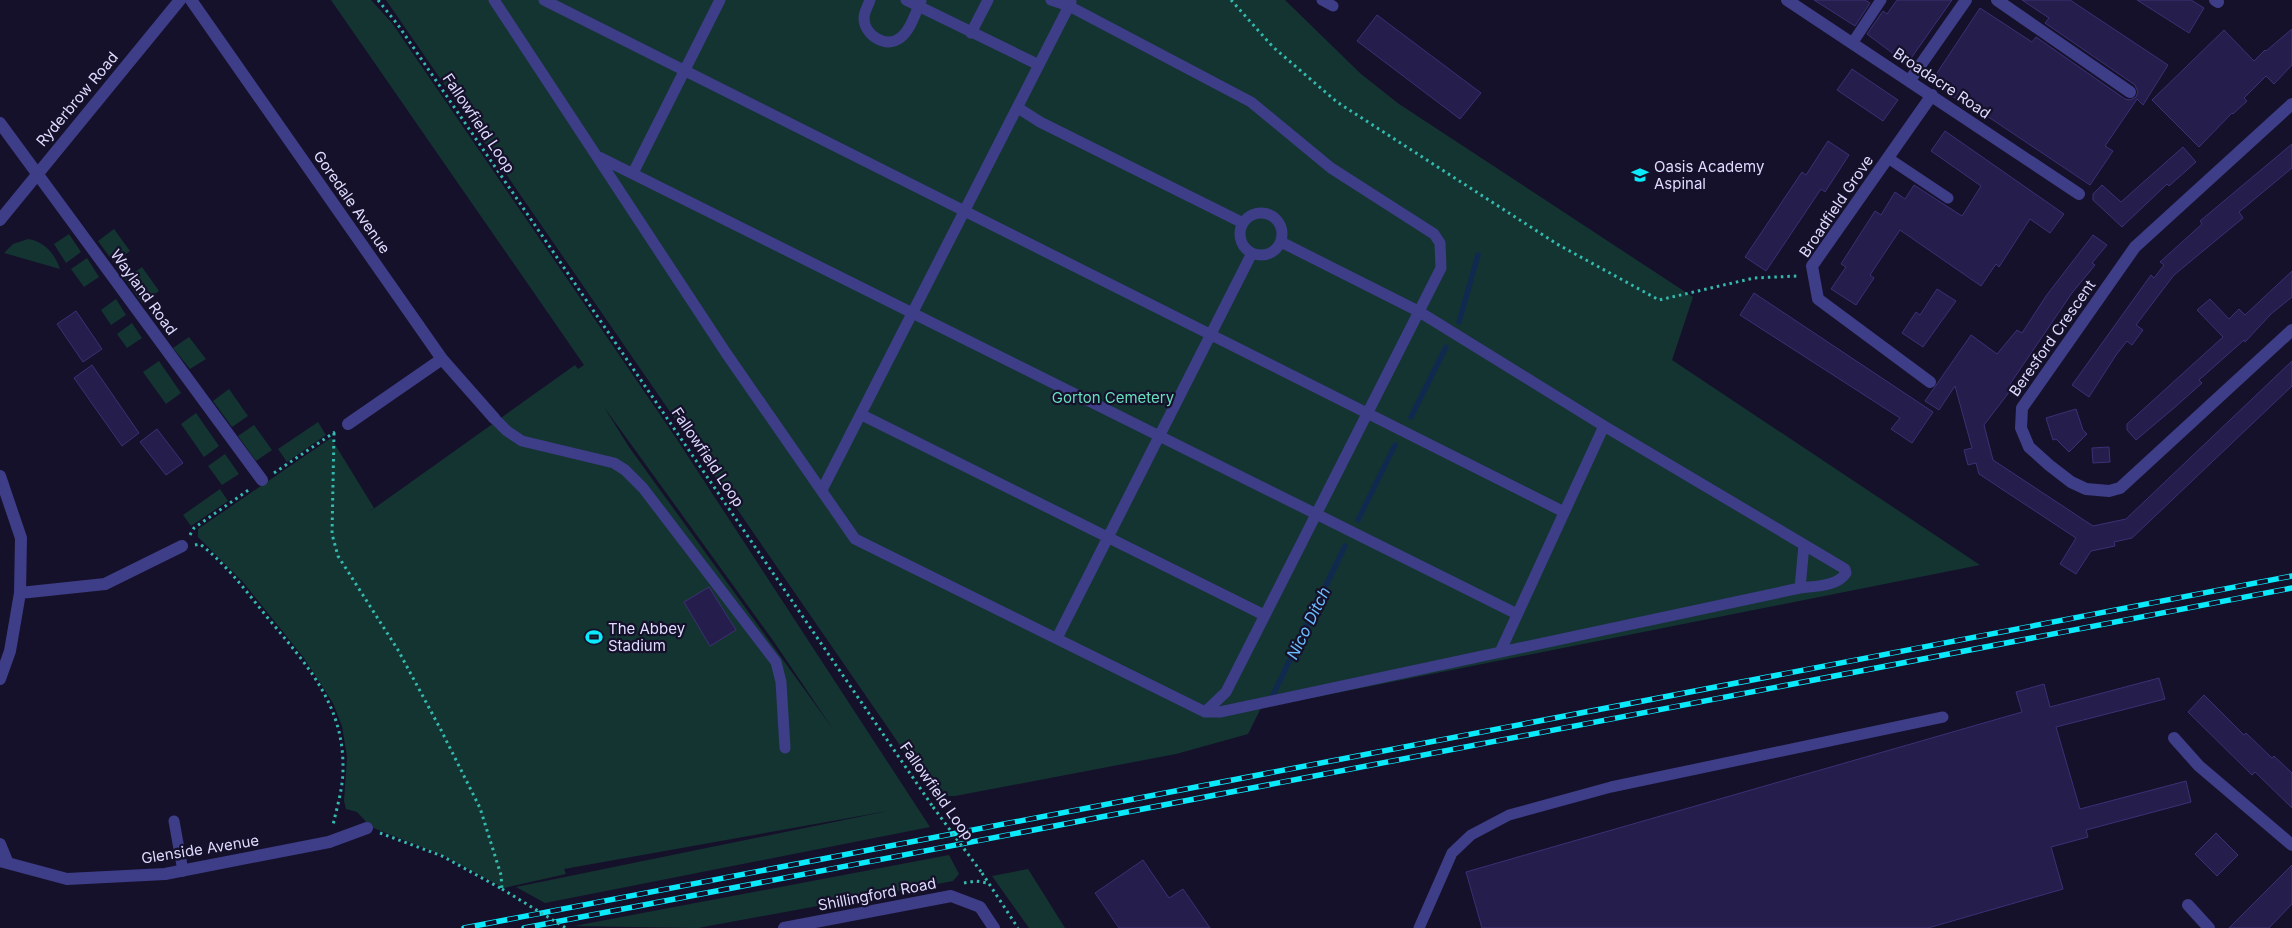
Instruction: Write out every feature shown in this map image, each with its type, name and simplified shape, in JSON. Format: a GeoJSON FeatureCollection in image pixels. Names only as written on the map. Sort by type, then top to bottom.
{"type":"FeatureCollection","features":[{"type":"Feature","properties":{"kind":"street","name":"Ryderbrow Road"},"geometry":{"type":"LineString","coordinates":[[0,220],[180,0]]}},
{"type":"Feature","properties":{"kind":"street","name":"Goredale Avenue"},"geometry":{"type":"LineString","coordinates":[[191,0],[442,359],[494,418]]}},
{"type":"Feature","properties":{"kind":"street","name":"Broadacre Road"},"geometry":{"type":"LineString","coordinates":[[1786,0],[1853,42],[2079,194]]}},
{"type":"Feature","properties":{"kind":"street"},"geometry":{"type":"LineString","coordinates":[[1910,80],[1966,0]]}},
{"type":"Feature","properties":{"kind":"street"},"geometry":{"type":"LineString","coordinates":[[1997,0],[2130,92]]}},
{"type":"Feature","properties":{"kind":"street","name":"Broadfield Grove"},"geometry":{"type":"LineString","coordinates":[[1930,382],[1818,299],[1812,266],[1932,95]]}},
{"type":"Feature","properties":{"kind":"street","name":"Beresford Crescent"},"geometry":{"type":"LineString","coordinates":[[2292,104],[2135,247],[2022,408],[2021,428],[2029,447],[2071,482],[2097,491],[2120,488],[2292,330]]}},
{"type":"Feature","properties":{"kind":"street","name":"Wayland Road"},"geometry":{"type":"LineString","coordinates":[[0,123],[262,480]]}},
{"type":"Feature","properties":{"kind":"street"},"geometry":{"type":"LineString","coordinates":[[348,424],[442,359]]}},
{"type":"Feature","properties":{"kind":"street"},"geometry":{"type":"LineString","coordinates":[[0,476],[21,538],[20,593],[10,651],[0,679]]}},
{"type":"Feature","properties":{"kind":"street"},"geometry":{"type":"LineString","coordinates":[[20,593],[105,584],[182,546]]}},
{"type":"Feature","properties":{"kind":"street"},"geometry":{"type":"LineString","coordinates":[[2174,738],[2199,766],[2292,846]]}},
{"type":"Feature","properties":{"kind":"street","name":"Glenside Avenue"},"geometry":{"type":"LineString","coordinates":[[0,844],[4,861],[67,879],[165,874],[183,871],[329,842],[367,828]]}},
{"type":"Feature","properties":{"kind":"street","name":"Shillingford Road"},"geometry":{"type":"LineString","coordinates":[[784,928],[951,896],[980,907],[994,928]]}},
{"type":"Feature","properties":{"kind":"street"},"geometry":{"type":"LineString","coordinates":[[2188,905],[2204,926]]}},
{"type":"Feature","properties":{"kind":"lane"},"geometry":{"type":"LineString","coordinates":[[494,0],[726,353],[855,538],[1205,712],[1220,712],[1800,588],[1832,583],[1843,578],[1846,573],[1845,569],[1604,426],[1418,311],[1281,242]]}},
{"type":"Feature","properties":{"kind":"lane"},"geometry":{"type":"LineString","coordinates":[[544,0],[1564,512]]}},
{"type":"Feature","properties":{"kind":"lane"},"geometry":{"type":"LineString","coordinates":[[633,173],[720,0]]}},
{"type":"Feature","properties":{"kind":"lane"},"geometry":{"type":"LineString","coordinates":[[870,0],[864,17],[866,29],[880,41],[892,43],[901,38],[908,30],[920,3]]}},
{"type":"Feature","properties":{"kind":"lane"},"geometry":{"type":"LineString","coordinates":[[906,0],[920,3],[971,33],[1038,65]]}},
{"type":"Feature","properties":{"kind":"lane"},"geometry":{"type":"LineString","coordinates":[[971,33],[988,0]]}},
{"type":"Feature","properties":{"kind":"lane"},"geometry":{"type":"LineString","coordinates":[[1051,0],[1071,3],[1251,102],[1331,168],[1434,234],[1440,243],[1441,268],[1226,692],[1205,712]]}},
{"type":"Feature","properties":{"kind":"lane"},"geometry":{"type":"LineString","coordinates":[[1322,0],[1333,6]]}},
{"type":"Feature","properties":{"kind":"lane"},"geometry":{"type":"LineString","coordinates":[[1853,42],[1881,0]]}},
{"type":"Feature","properties":{"kind":"lane"},"geometry":{"type":"LineString","coordinates":[[822,490],[1071,3]]}},
{"type":"Feature","properties":{"kind":"lane"},"geometry":{"type":"LineString","coordinates":[[1018,108],[1040,122],[1243,223]]}},
{"type":"Feature","properties":{"kind":"lane"},"geometry":{"type":"LineString","coordinates":[[598,156],[1517,614]]}},
{"type":"Feature","properties":{"kind":"lane"},"geometry":{"type":"LineString","coordinates":[[1888,158],[1948,198]]}},
{"type":"Feature","properties":{"kind":"lane"},"geometry":{"type":"LineString","coordinates":[[1268,213],[1274,217],[1282,228],[1281,242],[1278,248],[1266,255],[1252,253],[1246,249],[1240,236],[1243,223],[1254,214],[1268,213]]}},
{"type":"Feature","properties":{"kind":"lane"},"geometry":{"type":"LineString","coordinates":[[1057,638],[1252,253]]}},
{"type":"Feature","properties":{"kind":"lane"},"geometry":{"type":"LineString","coordinates":[[862,414],[1264,616]]}},
{"type":"Feature","properties":{"kind":"lane"},"geometry":{"type":"LineString","coordinates":[[494,418],[507,431],[522,441],[614,463],[625,470],[643,488],[776,662],[781,682],[785,748]]}},
{"type":"Feature","properties":{"kind":"lane"},"geometry":{"type":"LineString","coordinates":[[1500,652],[1604,426]]}},
{"type":"Feature","properties":{"kind":"lane"},"geometry":{"type":"LineString","coordinates":[[1800,588],[1804,545]]}},
{"type":"Feature","properties":{"kind":"lane"},"geometry":{"type":"LineString","coordinates":[[1419,928],[1452,853],[1471,835],[1509,815],[1611,787],[1943,717]]}},
{"type":"Feature","properties":{"kind":"lane"},"geometry":{"type":"LineString","coordinates":[[174,821],[183,871]]}},
{"type":"Feature","properties":{"kind":"path","name":"Fallowfield Loop"},"geometry":{"type":"LineString","coordinates":[[378,0],[403,33],[1018,928]]}},
{"type":"Feature","properties":{"kind":"path"},"geometry":{"type":"LineString","coordinates":[[1231,0],[1273,47],[1337,102],[1556,244],[1659,300],[1754,278],[1813,275]]}},
{"type":"Feature","properties":{"kind":"path"},"geometry":{"type":"LineString","coordinates":[[334,433],[335,472],[332,534],[338,556],[398,650],[446,738],[480,808],[501,875],[502,889]]}},
{"type":"Feature","properties":{"kind":"path"},"geometry":{"type":"LineString","coordinates":[[182,546],[200,544],[219,558],[290,645],[326,695],[339,730],[343,771],[329,842]]}},
{"type":"Feature","properties":{"kind":"path"},"geometry":{"type":"LineString","coordinates":[[367,828],[442,856],[502,889],[566,928]]}},
{"type":"Feature","properties":{"kind":"green space"},"geometry":{"type":"Polygon","coordinates":[[[331,0],[371,0],[392,23],[676,438],[930,827],[545,903],[516,887],[888,811],[564,869],[566,874],[504,888],[442,855],[371,827],[357,812],[346,809],[344,801],[347,757],[342,726],[333,703],[304,658],[243,582],[198,537],[198,529],[331,438],[374,508],[369,512],[575,365],[578,369],[584,365],[331,0]],[[604,407],[629,447],[833,729],[772,639],[604,407]]]}},
{"type":"Feature","properties":{"kind":"green space","name":"Gorton Cemetery"},"geometry":{"type":"Polygon","coordinates":[[[386,0],[1285,0],[1361,74],[1399,104],[1693,297],[1672,360],[1980,565],[1261,708],[1248,734],[1176,754],[955,796],[935,796],[386,0]]]}},
{"type":"Feature","properties":{"kind":"green space"},"geometry":{"type":"Polygon","coordinates":[[[114,229],[130,251],[114,263],[98,241],[114,229]]]}},
{"type":"Feature","properties":{"kind":"green space"},"geometry":{"type":"Polygon","coordinates":[[[69,234],[81,252],[66,263],[54,244],[69,234]]]}},
{"type":"Feature","properties":{"kind":"green space"},"geometry":{"type":"Polygon","coordinates":[[[28,239],[44,245],[55,258],[60,269],[4,253],[13,244],[28,239]]]}},
{"type":"Feature","properties":{"kind":"green space"},"geometry":{"type":"Polygon","coordinates":[[[87,258],[99,277],[84,287],[71,269],[87,258]]]}},
{"type":"Feature","properties":{"kind":"green space"},"geometry":{"type":"Polygon","coordinates":[[[142,267],[159,291],[142,303],[125,279],[142,267]]]}},
{"type":"Feature","properties":{"kind":"green space"},"geometry":{"type":"Polygon","coordinates":[[[116,299],[126,315],[111,325],[101,310],[116,299]]]}},
{"type":"Feature","properties":{"kind":"green space"},"geometry":{"type":"Polygon","coordinates":[[[132,323],[142,338],[127,348],[117,334],[132,323]]]}},
{"type":"Feature","properties":{"kind":"green space"},"geometry":{"type":"Polygon","coordinates":[[[189,337],[206,359],[190,369],[173,348],[189,337]]]}},
{"type":"Feature","properties":{"kind":"green space"},"geometry":{"type":"Polygon","coordinates":[[[159,361],[181,393],[166,404],[143,372],[159,361]]]}},
{"type":"Feature","properties":{"kind":"green space"},"geometry":{"type":"Polygon","coordinates":[[[229,389],[248,416],[232,427],[213,401],[229,389]]]}},
{"type":"Feature","properties":{"kind":"green space"},"geometry":{"type":"Polygon","coordinates":[[[196,413],[219,446],[204,457],[181,424],[196,413]]]}},
{"type":"Feature","properties":{"kind":"green space"},"geometry":{"type":"Polygon","coordinates":[[[318,422],[326,435],[287,462],[278,449],[318,422]]]}},
{"type":"Feature","properties":{"kind":"green space"},"geometry":{"type":"Polygon","coordinates":[[[254,425],[272,450],[256,461],[238,436],[254,425]]]}},
{"type":"Feature","properties":{"kind":"green space"},"geometry":{"type":"Polygon","coordinates":[[[225,454],[239,474],[222,485],[208,466],[225,454]]]}},
{"type":"Feature","properties":{"kind":"green space"},"geometry":{"type":"Polygon","coordinates":[[[220,489],[228,501],[191,526],[183,515],[220,489]]]}},
{"type":"Feature","properties":{"kind":"green space"},"geometry":{"type":"Polygon","coordinates":[[[949,855],[959,874],[953,881],[698,928],[574,926],[949,855]]]}},
{"type":"Feature","properties":{"kind":"green space"},"geometry":{"type":"Polygon","coordinates":[[[1028,869],[1065,928],[1029,928],[992,876],[1028,869]]]}},
{"type":"Feature","properties":{"kind":"building"},"geometry":{"type":"Polygon","coordinates":[[[1814,0],[1865,0],[1870,3],[1855,26],[1814,0]]]}},
{"type":"Feature","properties":{"kind":"building"},"geometry":{"type":"Polygon","coordinates":[[[1897,0],[1952,0],[1907,64],[1867,34],[1883,11],[1887,14],[1897,0]]]}},
{"type":"Feature","properties":{"kind":"building"},"geometry":{"type":"Polygon","coordinates":[[[2022,0],[2070,0],[2168,65],[2143,105],[2137,99],[2105,146],[2113,151],[2090,185],[1978,110],[1976,112],[1931,82],[1980,8],[2032,42],[2036,37],[2125,99],[2130,100],[2136,97],[2138,92],[2135,85],[2045,23],[2049,18],[2022,0]]]}},
{"type":"Feature","properties":{"kind":"building"},"geometry":{"type":"Polygon","coordinates":[[[2137,0],[2191,0],[2204,8],[2189,33],[2137,0]]]}},
{"type":"Feature","properties":{"kind":"building"},"geometry":{"type":"Polygon","coordinates":[[[1377,15],[1481,93],[1460,119],[1357,41],[1377,15]]]}},
{"type":"Feature","properties":{"kind":"building"},"geometry":{"type":"Polygon","coordinates":[[[2292,29],[2292,65],[2274,84],[2266,76],[2244,98],[2247,101],[2232,113],[2199,147],[2152,100],[2224,30],[2254,61],[2292,29]]]}},
{"type":"Feature","properties":{"kind":"building"},"geometry":{"type":"Polygon","coordinates":[[[1852,69],[1898,100],[1883,121],[1837,90],[1852,69]]]}},
{"type":"Feature","properties":{"kind":"building"},"geometry":{"type":"Polygon","coordinates":[[[1945,131],[2064,214],[2050,233],[2030,219],[1999,267],[1996,264],[1981,286],[1900,230],[1870,275],[1874,278],[1856,305],[1831,289],[1846,267],[1841,264],[1875,211],[1881,215],[1895,192],[1905,199],[1914,185],[1962,216],[1981,186],[1931,151],[1945,131]]]}},
{"type":"Feature","properties":{"kind":"building"},"geometry":{"type":"Polygon","coordinates":[[[1828,141],[1849,155],[1825,192],[1821,189],[1766,271],[1745,257],[1802,172],[1806,175],[1828,141]]]}},
{"type":"Feature","properties":{"kind":"building"},"geometry":{"type":"Polygon","coordinates":[[[2292,144],[2292,168],[2239,212],[2243,218],[2174,275],[2136,325],[2143,330],[2132,345],[2127,341],[2089,397],[2072,385],[2151,275],[2154,278],[2164,265],[2160,262],[2202,224],[2200,221],[2292,144]]]}},
{"type":"Feature","properties":{"kind":"building"},"geometry":{"type":"Polygon","coordinates":[[[2183,147],[2196,162],[2169,186],[2167,184],[2122,227],[2093,200],[2093,194],[2102,185],[2121,202],[2183,147]]]}},
{"type":"Feature","properties":{"kind":"building"},"geometry":{"type":"Polygon","coordinates":[[[2093,235],[2107,245],[2092,263],[2095,265],[2072,293],[2010,384],[2013,387],[1984,425],[1993,460],[2093,526],[2126,519],[2292,361],[2292,386],[2132,538],[2114,542],[2115,546],[2091,551],[2076,574],[2060,564],[2076,538],[1979,474],[1976,463],[1968,465],[1964,450],[1972,448],[1955,386],[1939,410],[1925,401],[1971,335],[1997,354],[2017,330],[2022,333],[2046,296],[2093,235]]]}},
{"type":"Feature","properties":{"kind":"building"},"geometry":{"type":"Polygon","coordinates":[[[2292,271],[2292,297],[2271,314],[2245,342],[2244,340],[2199,380],[2202,383],[2136,440],[2127,430],[2127,424],[2223,337],[2197,310],[2210,299],[2229,319],[2239,309],[2245,315],[2292,271]]]}},
{"type":"Feature","properties":{"kind":"building"},"geometry":{"type":"Polygon","coordinates":[[[1937,289],[1956,301],[1923,347],[1902,333],[1916,312],[1920,315],[1937,289]]]}},
{"type":"Feature","properties":{"kind":"building"},"geometry":{"type":"Polygon","coordinates":[[[1754,293],[1933,412],[1912,443],[1891,429],[1900,418],[1740,315],[1754,293]]]}},
{"type":"Feature","properties":{"kind":"building"},"geometry":{"type":"Polygon","coordinates":[[[76,311],[102,349],[83,362],[57,324],[76,311]]]}},
{"type":"Feature","properties":{"kind":"building"},"geometry":{"type":"Polygon","coordinates":[[[92,365],[139,433],[122,446],[74,378],[92,365]]]}},
{"type":"Feature","properties":{"kind":"building"},"geometry":{"type":"Polygon","coordinates":[[[2076,409],[2083,430],[2087,434],[2069,452],[2056,439],[2053,440],[2046,418],[2076,409]]]}},
{"type":"Feature","properties":{"kind":"building"},"geometry":{"type":"Polygon","coordinates":[[[157,429],[183,463],[166,475],[140,442],[157,429]]]}},
{"type":"Feature","properties":{"kind":"building"},"geometry":{"type":"Polygon","coordinates":[[[2109,447],[2110,462],[2093,463],[2092,448],[2109,447]]]}},
{"type":"Feature","properties":{"kind":"building"},"geometry":{"type":"Polygon","coordinates":[[[709,587],[736,630],[710,646],[684,602],[709,587]]]}},
{"type":"Feature","properties":{"kind":"building"},"geometry":{"type":"Polygon","coordinates":[[[2159,678],[2165,699],[2056,727],[2080,809],[2186,781],[2191,802],[2086,830],[2088,837],[2051,847],[2063,889],[1928,928],[1482,928],[1466,872],[2022,712],[2016,692],[2044,684],[2050,707],[2159,678]]]}},
{"type":"Feature","properties":{"kind":"building"},"geometry":{"type":"Polygon","coordinates":[[[2204,695],[2244,735],[2246,733],[2272,758],[2274,756],[2292,773],[2292,808],[2255,772],[2252,775],[2188,712],[2204,695]]]}},
{"type":"Feature","properties":{"kind":"building"},"geometry":{"type":"Polygon","coordinates":[[[2216,833],[2238,855],[2217,876],[2195,854],[2216,833]]]}},
{"type":"Feature","properties":{"kind":"building"},"geometry":{"type":"Polygon","coordinates":[[[1143,860],[1169,898],[1183,889],[1210,928],[1119,928],[1095,893],[1143,860]]]}},
{"type":"Feature","properties":{"kind":"building"},"geometry":{"type":"Polygon","coordinates":[[[2292,865],[2292,904],[2269,928],[2229,928],[2292,865]]]}},
{"type":"Feature","properties":{"kind":"waterway","name":"Nico Ditch"},"geometry":{"type":"LineString","coordinates":[[1459,322],[1478,255]]}},
{"type":"Feature","properties":{"kind":"waterway","name":"Nico Ditch"},"geometry":{"type":"LineString","coordinates":[[1411,417],[1446,347]]}},
{"type":"Feature","properties":{"kind":"waterway","name":"Nico Ditch"},"geometry":{"type":"LineString","coordinates":[[1358,520],[1395,445]]}},
{"type":"Feature","properties":{"kind":"waterway","name":"Nico Ditch"},"geometry":{"type":"LineString","coordinates":[[1270,701],[1345,546]]}},
{"type":"Feature","properties":{"kind":"railway"},"geometry":{"type":"LineString","coordinates":[[464,928],[2292,576]]}},
{"type":"Feature","properties":{"kind":"railway"},"geometry":{"type":"LineString","coordinates":[[524,928],[2292,588]]}},
{"type":"Feature","properties":{"kind":"place","name":"Oasis Academy Aspinal"},"geometry":{"type":"Point","coordinates":[1640,175]}},
{"type":"Feature","properties":{"kind":"place","name":"The Abbey Stadium"},"geometry":{"type":"Point","coordinates":[594,637]}}]}
